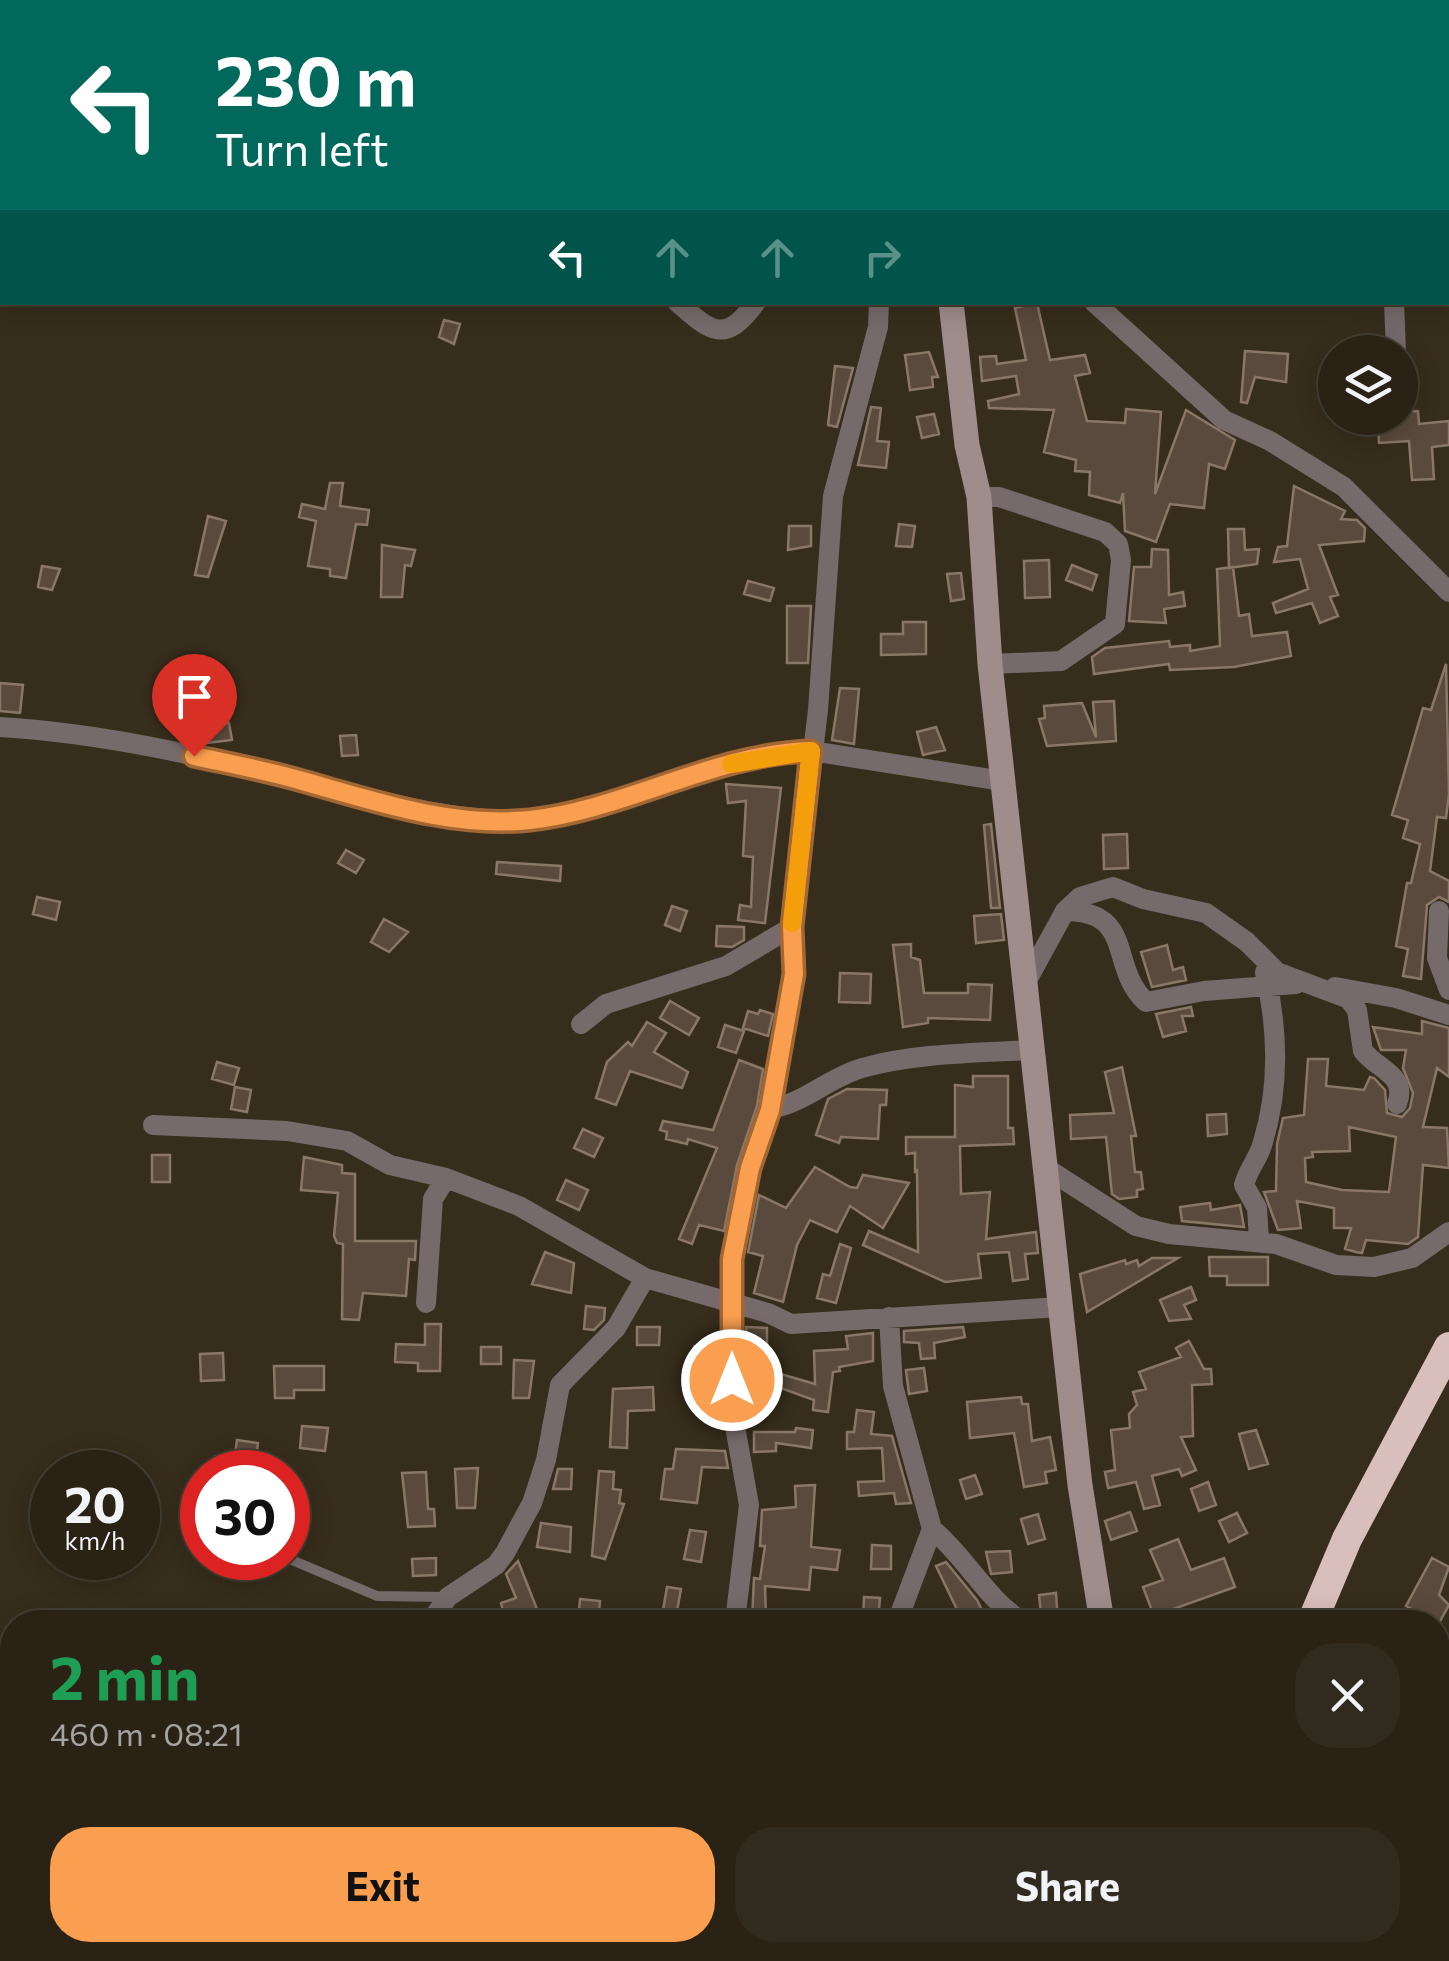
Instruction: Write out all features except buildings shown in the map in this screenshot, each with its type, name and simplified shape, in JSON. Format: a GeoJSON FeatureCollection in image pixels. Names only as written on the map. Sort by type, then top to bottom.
{"type":"FeatureCollection","features":[{"type":"Feature","properties":{"kind":"highway"},"geometry":{"type":"LineString","coordinates":[[1317,1610],[1347,1539],[1449,1346]]}},
{"type":"Feature","properties":{"kind":"street"},"geometry":{"type":"LineString","coordinates":[[680,305],[709,328],[722,332],[736,326],[754,305]]}},
{"type":"Feature","properties":{"kind":"street"},"geometry":{"type":"LineString","coordinates":[[737,1610],[750,1504],[733,1415],[732,1259],[740,1214],[770,1110],[794,974],[792,927],[833,496],[878,327],[878,305]]}},
{"type":"Feature","properties":{"kind":"street"},"geometry":{"type":"LineString","coordinates":[[951,305],[967,445],[979,497],[990,664],[1032,1050],[1100,1610]]}},
{"type":"Feature","properties":{"kind":"street"},"geometry":{"type":"LineString","coordinates":[[1097,305],[1224,420],[1270,441],[1344,487],[1449,592]]}},
{"type":"Feature","properties":{"kind":"street"},"geometry":{"type":"LineString","coordinates":[[1394,305],[1395,335]]}},
{"type":"Feature","properties":{"kind":"street"},"geometry":{"type":"LineString","coordinates":[[979,497],[998,497],[1105,532],[1118,544],[1120,560],[1118,616],[1108,630],[1060,661],[990,664]]}},
{"type":"Feature","properties":{"kind":"street"},"geometry":{"type":"LineString","coordinates":[[0,727],[59,730],[194,756],[362,800],[443,816],[488,819],[528,820],[592,808],[716,767],[783,752],[811,751],[1004,781]]}},
{"type":"Feature","properties":{"kind":"street"},"geometry":{"type":"LineString","coordinates":[[1025,984],[1066,911],[1098,888],[1128,890],[1143,900],[1206,913],[1247,942],[1277,972],[1349,999],[1357,1010],[1363,1050],[1396,1077],[1400,1087],[1397,1104]]}},
{"type":"Feature","properties":{"kind":"street"},"geometry":{"type":"LineString","coordinates":[[1066,911],[1096,912],[1108,923],[1146,1002],[1267,984],[1314,984],[1396,998],[1449,1015]]}},
{"type":"Feature","properties":{"kind":"street"},"geometry":{"type":"LineString","coordinates":[[1439,912],[1437,958],[1449,990]]}},
{"type":"Feature","properties":{"kind":"street"},"geometry":{"type":"LineString","coordinates":[[582,1024],[606,1004],[726,966],[792,927]]}},
{"type":"Feature","properties":{"kind":"street"},"geometry":{"type":"LineString","coordinates":[[1260,1240],[1257,1208],[1244,1185],[1263,1144],[1277,1056],[1262,960]]}},
{"type":"Feature","properties":{"kind":"street"},"geometry":{"type":"LineString","coordinates":[[770,1110],[795,1105],[832,1080],[862,1068],[943,1055],[1032,1050]]}},
{"type":"Feature","properties":{"kind":"street"},"geometry":{"type":"LineString","coordinates":[[154,1125],[318,1135],[348,1141],[390,1165],[446,1178],[519,1206],[645,1278],[791,1324],[1061,1306]]}},
{"type":"Feature","properties":{"kind":"street"},"geometry":{"type":"LineString","coordinates":[[1046,1168],[1136,1226],[1169,1234],[1260,1240],[1294,1248],[1336,1265],[1374,1267],[1412,1258],[1449,1232]]}},
{"type":"Feature","properties":{"kind":"street"},"geometry":{"type":"LineString","coordinates":[[426,1303],[432,1199],[446,1178]]}},
{"type":"Feature","properties":{"kind":"street"},"geometry":{"type":"LineString","coordinates":[[439,1610],[448,1597],[496,1565],[505,1553],[532,1503],[546,1460],[560,1385],[616,1328],[645,1278]]}},
{"type":"Feature","properties":{"kind":"street"},"geometry":{"type":"LineString","coordinates":[[890,1317],[893,1386],[932,1529],[902,1610]]}},
{"type":"Feature","properties":{"kind":"street"},"geometry":{"type":"LineString","coordinates":[[932,1529],[954,1546],[1004,1610]]}},
{"type":"Feature","properties":{"kind":"lane"},"geometry":{"type":"LineString","coordinates":[[310,1568],[376,1596],[448,1597]]}},
{"type":"Feature","properties":{"kind":"slow traffic"},"geometry":{"type":"LineString","coordinates":[[731,764],[783,752],[811,751],[792,923]]}},
{"type":"Feature","properties":{"kind":"route"},"geometry":{"type":"LineString","coordinates":[[194,756],[304,781],[362,800],[443,816],[528,820],[592,808],[716,767],[783,752],[811,751],[792,927],[794,974],[770,1110],[750,1168],[732,1259],[732,1380]]}}]}
